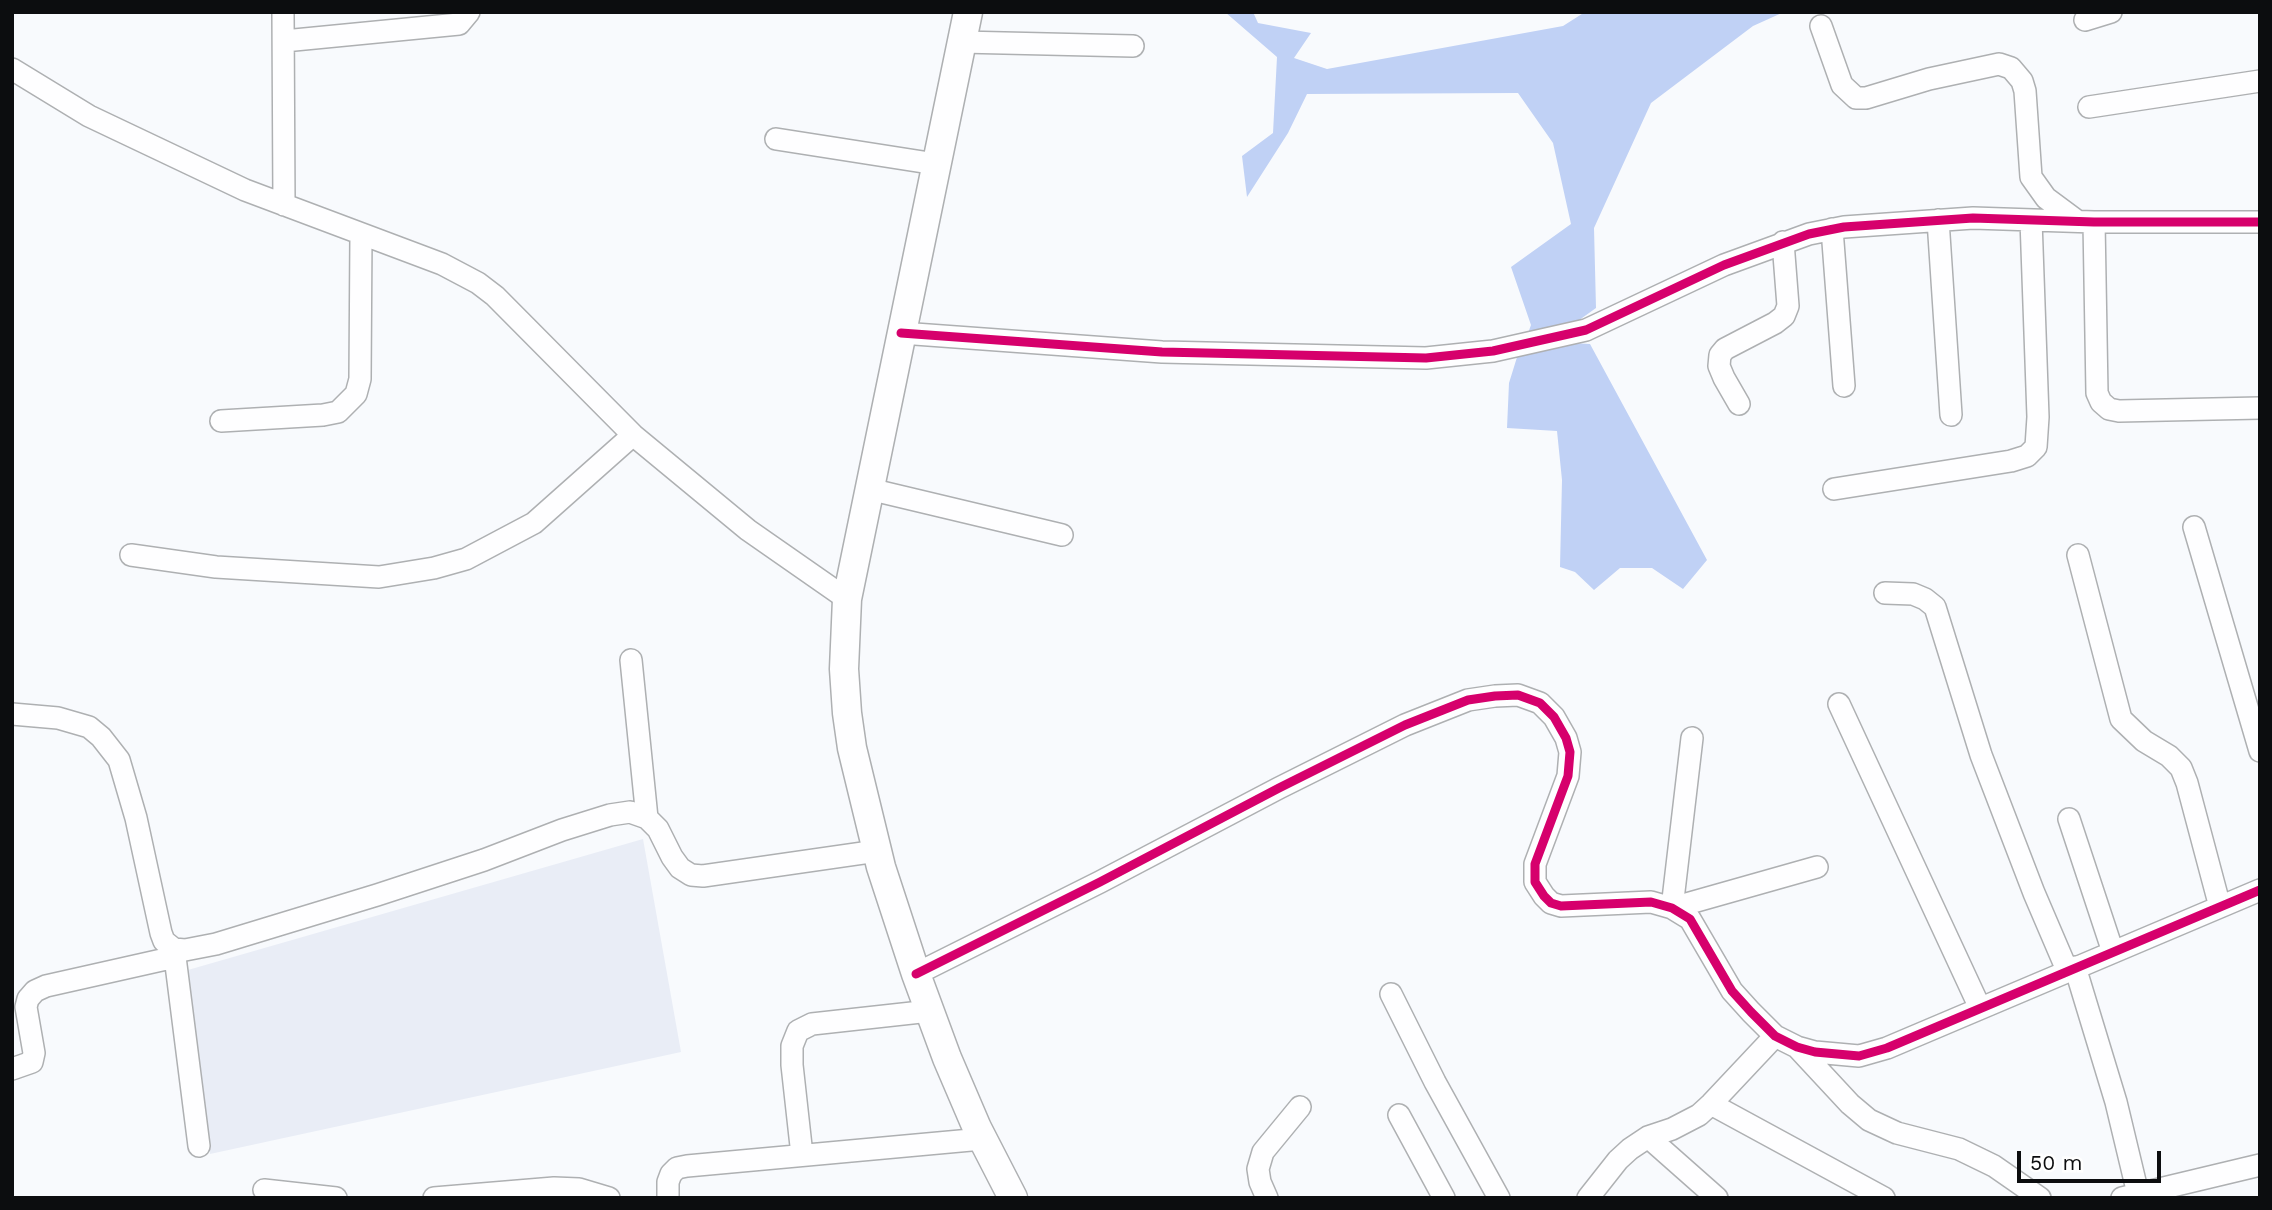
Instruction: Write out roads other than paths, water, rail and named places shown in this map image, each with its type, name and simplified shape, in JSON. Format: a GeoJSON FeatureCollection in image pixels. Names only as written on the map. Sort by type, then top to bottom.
{"type":"FeatureCollection","features":[{"type":"Feature","properties":{"kind":"street"},"geometry":{"type":"LineString","coordinates":[[283,12],[284,205]]}},
{"type":"Feature","properties":{"kind":"street"},"geometry":{"type":"LineString","coordinates":[[284,41],[459,24],[469,12]]}},
{"type":"Feature","properties":{"kind":"street"},"geometry":{"type":"LineString","coordinates":[[968,12],[847,599],[844,669],[847,713],[861,786],[877,851],[916,974],[947,1058],[982,1139],[1013,1198]]}},
{"type":"Feature","properties":{"kind":"street"},"geometry":{"type":"LineString","coordinates":[[2085,20],[2111,12]]}},
{"type":"Feature","properties":{"kind":"street"},"geometry":{"type":"LineString","coordinates":[[1821,26],[1842,85],[1856,97],[1866,98],[1929,79],[1999,64],[2011,68],[2022,81],[2025,91],[2031,177],[2046,198],[2085,222]]}},
{"type":"Feature","properties":{"kind":"street"},"geometry":{"type":"LineString","coordinates":[[961,42],[1133,46]]}},
{"type":"Feature","properties":{"kind":"street"},"geometry":{"type":"LineString","coordinates":[[12,69],[89,116],[245,190],[442,264],[478,283],[495,296],[633,435],[748,530],[847,599]]}},
{"type":"Feature","properties":{"kind":"street"},"geometry":{"type":"LineString","coordinates":[[2090,107],[2260,81]]}},
{"type":"Feature","properties":{"kind":"street"},"geometry":{"type":"LineString","coordinates":[[776,139],[936,164]]}},
{"type":"Feature","properties":{"kind":"street"},"geometry":{"type":"LineString","coordinates":[[901,333],[1162,352],[1384,358],[1459,355],[1530,344],[1586,330],[1724,265],[1783,242],[1832,229],[1973,218],[2085,222],[2260,222]]}},
{"type":"Feature","properties":{"kind":"street"},"geometry":{"type":"LineString","coordinates":[[1938,220],[1951,415]]}},
{"type":"Feature","properties":{"kind":"street"},"geometry":{"type":"LineString","coordinates":[[1833,489],[2011,461],[2027,456],[2036,447],[2038,418],[2031,220]]}},
{"type":"Feature","properties":{"kind":"street"},"geometry":{"type":"LineString","coordinates":[[2085,222],[2097,393],[2101,402],[2109,409],[2119,411],[2260,408]]}},
{"type":"Feature","properties":{"kind":"street"},"geometry":{"type":"LineString","coordinates":[[1832,229],[1844,386]]}},
{"type":"Feature","properties":{"kind":"street"},"geometry":{"type":"LineString","coordinates":[[221,421],[338,412],[356,394],[360,379],[361,234]]}},
{"type":"Feature","properties":{"kind":"street"},"geometry":{"type":"LineString","coordinates":[[1738,404],[1719,366],[1720,355],[1725,349],[1784,316],[1788,306],[1783,242]]}},
{"type":"Feature","properties":{"kind":"street"},"geometry":{"type":"LineString","coordinates":[[131,555],[216,567],[379,577],[434,568],[466,559],[534,523],[633,435]]}},
{"type":"Feature","properties":{"kind":"street"},"geometry":{"type":"LineString","coordinates":[[869,489],[1062,535]]}},
{"type":"Feature","properties":{"kind":"street"},"geometry":{"type":"LineString","coordinates":[[2194,527],[2260,751]]}},
{"type":"Feature","properties":{"kind":"street"},"geometry":{"type":"LineString","coordinates":[[2078,555],[2121,719],[2144,741],[2181,768],[2220,907]]}},
{"type":"Feature","properties":{"kind":"street"},"geometry":{"type":"LineString","coordinates":[[1885,593],[1913,594],[1935,607],[1981,755],[2034,894],[2071,969],[2116,1102],[2133,1196],[2260,1165]]}},
{"type":"Feature","properties":{"kind":"street"},"geometry":{"type":"LineString","coordinates":[[631,660],[646,818]]}},
{"type":"Feature","properties":{"kind":"street"},"geometry":{"type":"LineString","coordinates":[[916,974],[1100,883],[1405,725],[1468,700],[1495,696],[1518,695],[1540,703],[1555,717],[1570,752],[1568,776],[1535,864],[1535,881],[1544,896],[1551,903],[1561,905],[1651,902],[1672,908],[1690,919],[1732,991],[1775,1036],[1797,1047],[1836,1056],[1859,1056],[1887,1048],[2260,890]]}},
{"type":"Feature","properties":{"kind":"street"},"geometry":{"type":"LineString","coordinates":[[1839,704],[1980,1008]]}},
{"type":"Feature","properties":{"kind":"street"},"geometry":{"type":"LineString","coordinates":[[12,714],[58,718],[89,727],[101,737],[119,760],[136,818],[164,941],[174,953],[198,1146]]}},
{"type":"Feature","properties":{"kind":"street"},"geometry":{"type":"LineString","coordinates":[[1672,908],[1692,738]]}},
{"type":"Feature","properties":{"kind":"street"},"geometry":{"type":"LineString","coordinates":[[12,1069],[32,1062],[34,1053],[27,999],[46,986],[216,944],[364,899],[610,816],[630,812],[646,818],[658,829],[680,869],[691,875],[703,876],[877,851]]}},
{"type":"Feature","properties":{"kind":"street"},"geometry":{"type":"LineString","coordinates":[[2069,819],[2113,952]]}},
{"type":"Feature","properties":{"kind":"street"},"geometry":{"type":"LineString","coordinates":[[1672,908],[1817,867]]}},
{"type":"Feature","properties":{"kind":"street"},"geometry":{"type":"LineString","coordinates":[[1391,994],[1435,1082],[1499,1198]]}},
{"type":"Feature","properties":{"kind":"street"},"geometry":{"type":"LineString","coordinates":[[802,1155],[792,1065],[792,1046],[798,1031],[811,1024],[930,1011]]}},
{"type":"Feature","properties":{"kind":"street"},"geometry":{"type":"LineString","coordinates":[[1588,1198],[1618,1160],[1647,1137],[1686,1123],[1711,1104],[1775,1036]]}},
{"type":"Feature","properties":{"kind":"street"},"geometry":{"type":"LineString","coordinates":[[1797,1047],[1850,1104],[1869,1120],[1898,1133],[1959,1149],[1994,1166],[2040,1198]]}},
{"type":"Feature","properties":{"kind":"street"},"geometry":{"type":"LineString","coordinates":[[1711,1104],[1884,1198]]}},
{"type":"Feature","properties":{"kind":"street"},"geometry":{"type":"LineString","coordinates":[[1267,1198],[1258,1169],[1263,1152],[1300,1107]]}},
{"type":"Feature","properties":{"kind":"street"},"geometry":{"type":"LineString","coordinates":[[1399,1115],[1444,1198]]}},
{"type":"Feature","properties":{"kind":"street"},"geometry":{"type":"LineString","coordinates":[[1647,1137],[1717,1198]]}},
{"type":"Feature","properties":{"kind":"street"},"geometry":{"type":"LineString","coordinates":[[668,1198],[668,1181],[677,1168],[982,1139]]}},
{"type":"Feature","properties":{"kind":"street"},"geometry":{"type":"LineString","coordinates":[[434,1198],[563,1188],[579,1189],[609,1198]]}},
{"type":"Feature","properties":{"kind":"street"},"geometry":{"type":"LineString","coordinates":[[264,1190],[336,1198]]}},
{"type":"Feature","properties":{"kind":"water"},"geometry":{"type":"Polygon","coordinates":[[[1225,12],[1253,12],[1258,23],[1311,33],[1294,58],[1327,69],[1563,26],[1585,12],[1784,12],[1753,26],[1651,103],[1594,228],[1596,308],[1575,323],[1527,336],[1531,325],[1511,267],[1571,224],[1553,143],[1518,93],[1307,94],[1288,133],[1247,197],[1242,156],[1273,133],[1277,57],[1225,12]]]}},
{"type":"Feature","properties":{"kind":"water"},"geometry":{"type":"Polygon","coordinates":[[[1573,343],[1590,344],[1707,560],[1683,589],[1652,568],[1620,568],[1594,590],[1575,572],[1560,567],[1562,480],[1557,431],[1507,428],[1509,383],[1518,354],[1573,343]]]}}]}
